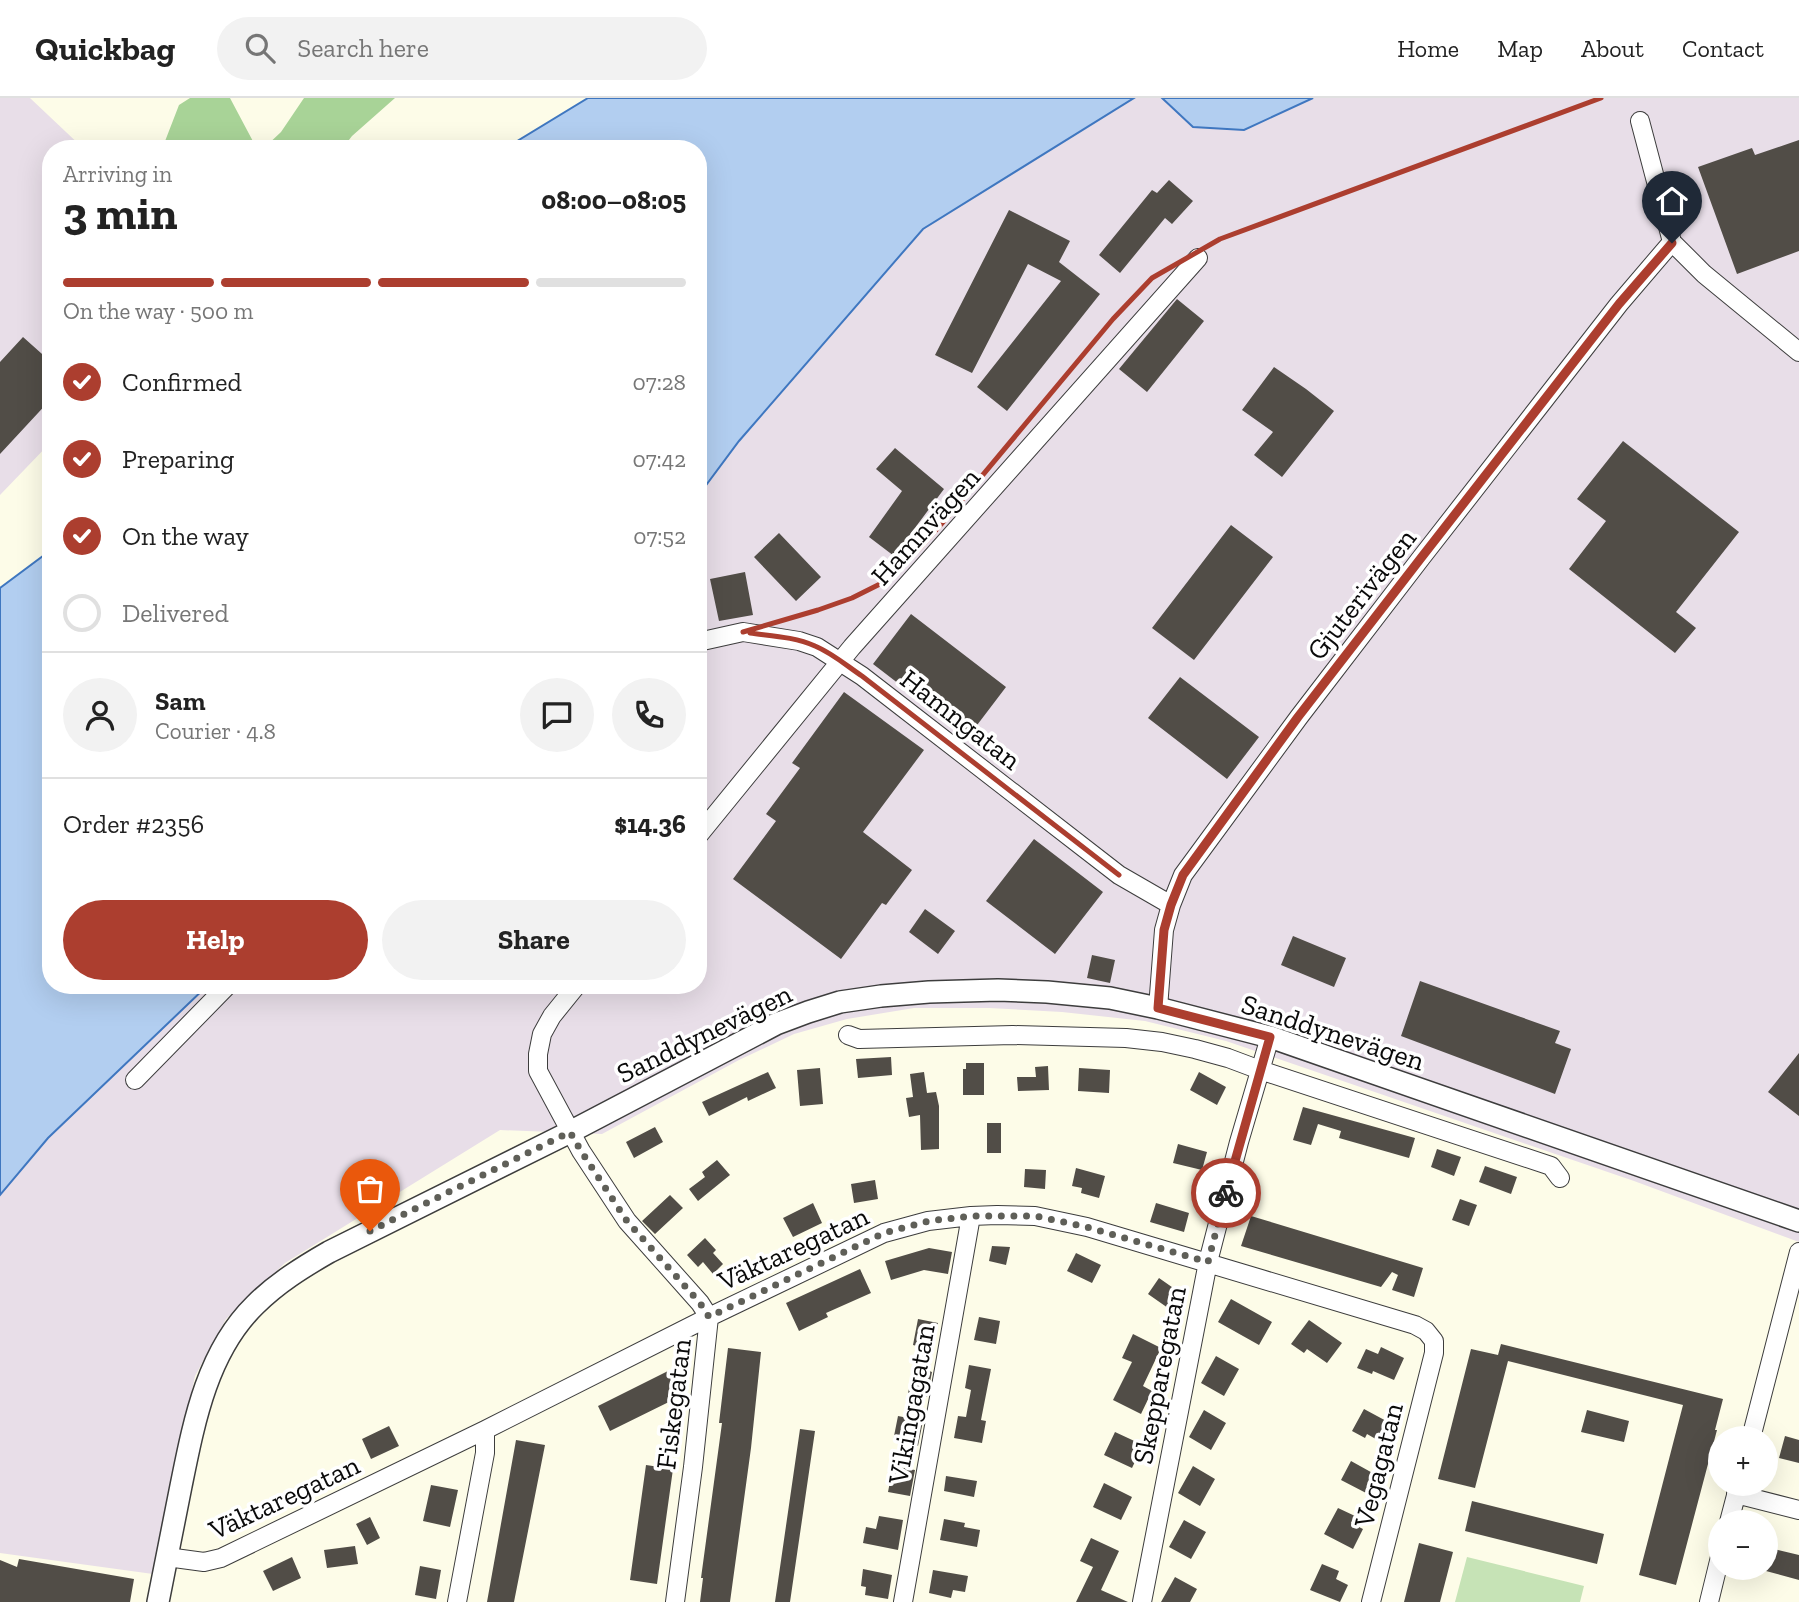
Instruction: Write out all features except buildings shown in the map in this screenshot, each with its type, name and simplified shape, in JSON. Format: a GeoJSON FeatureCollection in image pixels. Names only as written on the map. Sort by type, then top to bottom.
{"type":"FeatureCollection","features":[{"type":"Feature","properties":{"kind":"street"},"geometry":{"type":"LineString","coordinates":[[1640,121],[1672,243],[1704,274],[1799,352]]}},
{"type":"Feature","properties":{"kind":"street","name":"Gjuterivägen"},"geometry":{"type":"LineString","coordinates":[[1158,1008],[1164,930],[1183,875],[1298,717],[1619,304],[1672,243]]}},
{"type":"Feature","properties":{"kind":"street","name":"Hamnvägen"},"geometry":{"type":"LineString","coordinates":[[707,825],[840,662],[1198,258]]}},
{"type":"Feature","properties":{"kind":"street","name":"Hamngatan"},"geometry":{"type":"LineString","coordinates":[[707,640],[743,632],[799,641],[817,647],[862,676],[1119,874],[1171,905]]}},
{"type":"Feature","properties":{"kind":"street","name":"Sanddynevägen"},"geometry":{"type":"LineString","coordinates":[[158,1602],[187,1455],[215,1362],[236,1327],[274,1287],[329,1252],[570,1132],[776,1024],[840,1002],[917,993],[998,990],[1110,998],[1158,1008],[1270,1037],[1799,1221]]}},
{"type":"Feature","properties":{"kind":"street"},"geometry":{"type":"LineString","coordinates":[[135,1080],[219,994]]}},
{"type":"Feature","properties":{"kind":"street"},"geometry":{"type":"LineString","coordinates":[[570,994],[542,1034],[538,1071],[570,1132]]}},
{"type":"Feature","properties":{"kind":"street","name":"Sanddynevägen"},"geometry":{"type":"LineString","coordinates":[[848,1035],[859,1039],[1013,1035],[1126,1038],[1162,1042],[1228,1058],[1551,1167],[1560,1178]]}},
{"type":"Feature","properties":{"kind":"street","name":"Skepparegatan"},"geometry":{"type":"LineString","coordinates":[[1142,1602],[1208,1262],[1270,1037]]}},
{"type":"Feature","properties":{"kind":"street","name":"Fiskegatan"},"geometry":{"type":"LineString","coordinates":[[570,1132],[627,1221],[700,1303],[709,1317],[675,1602]]}},
{"type":"Feature","properties":{"kind":"street","name":"Väktaregatan"},"geometry":{"type":"LineString","coordinates":[[167,1557],[204,1562],[221,1558],[884,1233],[929,1221],[971,1216],[1035,1216],[1087,1227],[1415,1325],[1426,1331],[1434,1341]]}},
{"type":"Feature","properties":{"kind":"street","name":"Vikingagatan"},"geometry":{"type":"LineString","coordinates":[[903,1602],[971,1216]]}},
{"type":"Feature","properties":{"kind":"street"},"geometry":{"type":"LineString","coordinates":[[1755,1426],[1792,1301],[1799,1252]]}},
{"type":"Feature","properties":{"kind":"street","name":"Vegagatan"},"geometry":{"type":"LineString","coordinates":[[1371,1602],[1434,1353],[1434,1341]]}},
{"type":"Feature","properties":{"kind":"street"},"geometry":{"type":"LineString","coordinates":[[457,1602],[485,1453],[485,1430]]}},
{"type":"Feature","properties":{"kind":"street"},"geometry":{"type":"LineString","coordinates":[[1758,1496],[1799,1510]]}},
{"type":"Feature","properties":{"kind":"street"},"geometry":{"type":"LineString","coordinates":[[1709,1602],[1714,1580]]}},
{"type":"Feature","properties":{"kind":"shaded area"},"geometry":{"type":"Polygon","coordinates":[[[0,98],[30,98],[74,140],[42,140],[42,451],[0,495],[0,98]]]}},
{"type":"Feature","properties":{"kind":"shaded area"},"geometry":{"type":"Polygon","coordinates":[[[1134,98],[1162,98],[1193,127],[1244,130],[1313,98],[1799,98],[1799,1242],[1634,1181],[1226,1041],[1145,1021],[989,1008],[914,1008],[847,1019],[794,1034],[739,1060],[602,1134],[500,1130],[285,1263],[226,1319],[195,1376],[153,1574],[0,1553],[0,1195],[48,1138],[199,994],[707,994],[707,484],[739,441],[923,229],[1134,98]]]}},
{"type":"Feature","properties":{"kind":"green space"},"geometry":{"type":"Polygon","coordinates":[[[190,98],[230,98],[252,140],[165,140],[179,105],[190,98]]]}},
{"type":"Feature","properties":{"kind":"green space"},"geometry":{"type":"Polygon","coordinates":[[[304,98],[395,98],[349,140],[273,140],[304,98]]]}},
{"type":"Feature","properties":{"kind":"green space"},"geometry":{"type":"Polygon","coordinates":[[[1467,1557],[1584,1586],[1580,1602],[1455,1602],[1467,1557]]]}},
{"type":"Feature","properties":{"kind":"water"},"geometry":{"type":"Polygon","coordinates":[[[588,98],[1134,98],[923,229],[739,441],[707,484],[707,140],[519,140],[588,98]]]}},
{"type":"Feature","properties":{"kind":"water"},"geometry":{"type":"Polygon","coordinates":[[[1162,98],[1313,98],[1244,130],[1193,127],[1162,98]]]}},
{"type":"Feature","properties":{"kind":"water"},"geometry":{"type":"Polygon","coordinates":[[[42,557],[42,994],[199,994],[48,1138],[0,1195],[0,588],[42,557]]]}},
{"type":"Feature","properties":{"kind":"railway"},"geometry":{"type":"LineString","coordinates":[[743,632],[852,598],[886,581],[951,513],[1113,319],[1152,278],[1220,239],[1601,98]]}},
{"type":"Feature","properties":{"kind":"railway"},"geometry":{"type":"LineString","coordinates":[[750,633],[800,641],[833,656],[1119,875]]}},
{"type":"Feature","properties":{"kind":"way so far"},"geometry":{"type":"LineString","coordinates":[[370,1231],[570,1132],[627,1221],[700,1303],[709,1317],[884,1233],[929,1221],[971,1216],[1035,1216],[1087,1227],[1208,1262],[1226,1193]]}},
{"type":"Feature","properties":{"kind":"route"},"geometry":{"type":"LineString","coordinates":[[1226,1193],[1270,1037],[1158,1008],[1164,930],[1183,875],[1298,717],[1421,558],[1619,304],[1672,243]]}}]}
